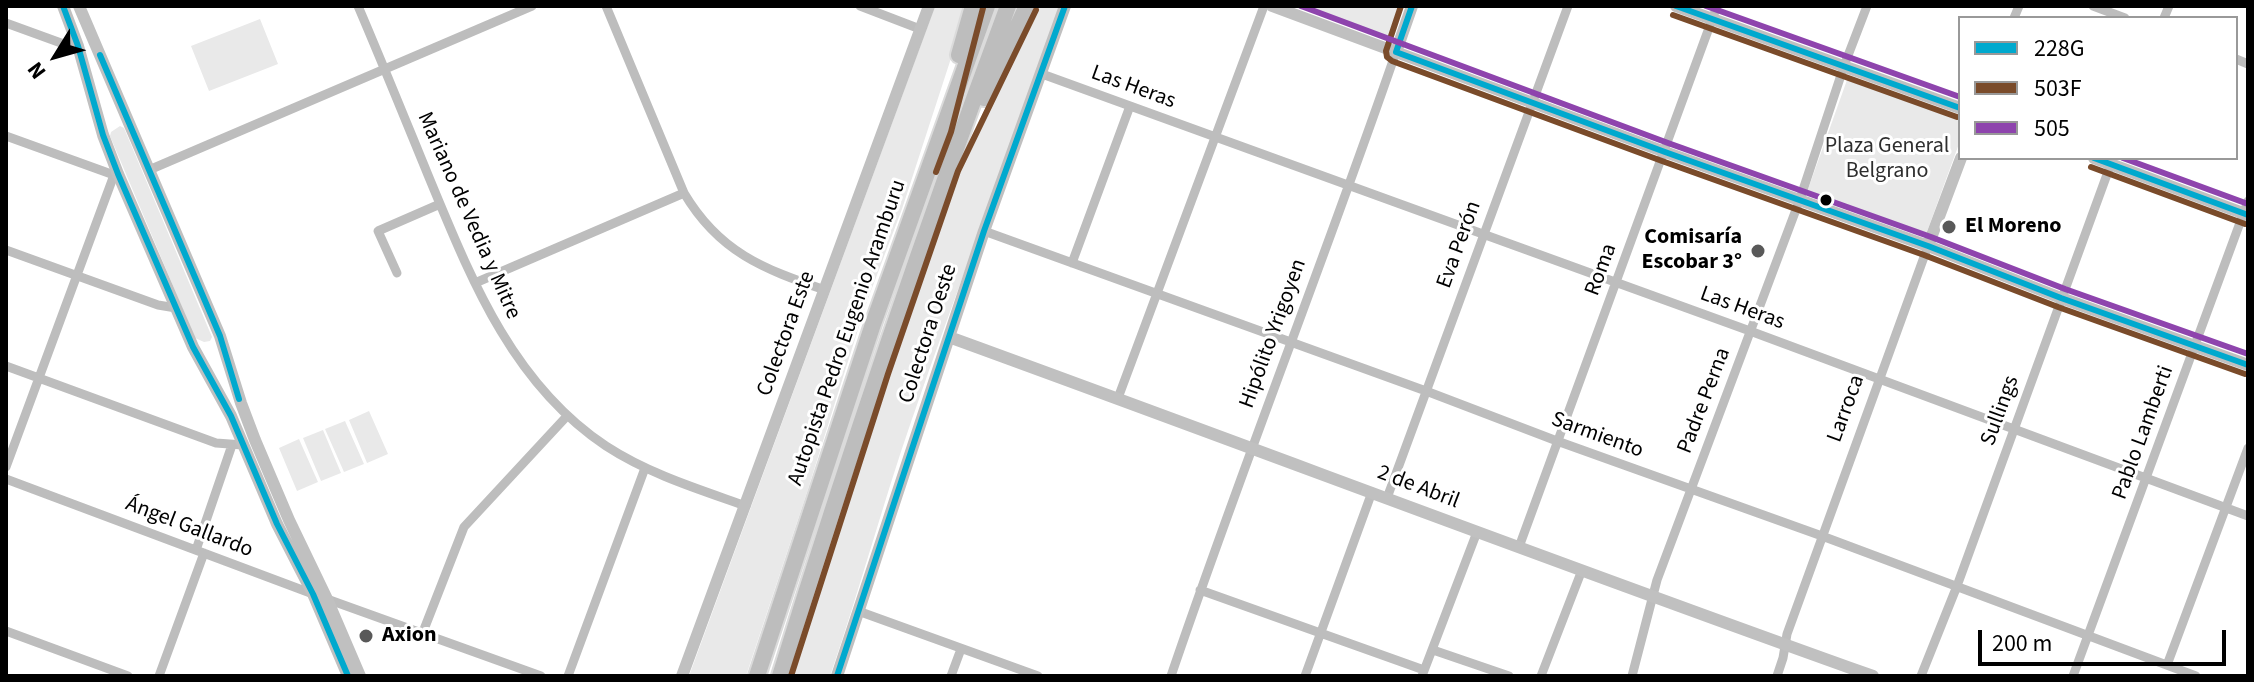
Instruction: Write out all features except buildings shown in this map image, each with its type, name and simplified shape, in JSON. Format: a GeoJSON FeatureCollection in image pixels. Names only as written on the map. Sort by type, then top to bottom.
{"type":"FeatureCollection","features":[{"type":"Feature","properties":{"kind":"highway"},"geometry":{"type":"LineString","coordinates":[[941,130],[973,6]]}},
{"type":"Feature","properties":{"kind":"highway","name":"Autopista Pedro Eugenio Aramburu"},"geometry":{"type":"LineString","coordinates":[[757,676],[868,339],[987,6]]}},
{"type":"Feature","properties":{"kind":"highway","name":"Autopista Pedro Eugenio Aramburu"},"geometry":{"type":"LineString","coordinates":[[780,676],[846,469],[949,167],[1008,6]]}},
{"type":"Feature","properties":{"kind":"highway"},"geometry":{"type":"LineString","coordinates":[[949,167],[1027,6]]}},
{"type":"Feature","properties":{"kind":"street"},"geometry":{"type":"LineString","coordinates":[[63,6],[116,175],[193,347],[231,416],[238,445],[313,594],[348,676]]}},
{"type":"Feature","properties":{"kind":"street"},"geometry":{"type":"LineString","coordinates":[[79,6],[220,336],[255,440],[360,676]]}},
{"type":"Feature","properties":{"kind":"street","name":"Mariano de Vedia y Mitre"},"geometry":{"type":"LineString","coordinates":[[358,6],[475,283],[521,365],[567,416],[603,444],[645,468],[746,506]]}},
{"type":"Feature","properties":{"kind":"street"},"geometry":{"type":"LineString","coordinates":[[149,170],[532,6]]}},
{"type":"Feature","properties":{"kind":"street"},"geometry":{"type":"LineString","coordinates":[[606,6],[684,193],[703,221],[732,249],[775,271],[825,290]]}},
{"type":"Feature","properties":{"kind":"street"},"geometry":{"type":"LineString","coordinates":[[860,6],[920,29]]}},
{"type":"Feature","properties":{"kind":"street","name":"Colectora Este"},"geometry":{"type":"LineString","coordinates":[[682,676],[929,6]]}},
{"type":"Feature","properties":{"kind":"street","name":"Colectora Oeste"},"geometry":{"type":"LineString","coordinates":[[837,676],[984,231],[1065,6]]}},
{"type":"Feature","properties":{"kind":"street"},"geometry":{"type":"LineString","coordinates":[[1118,398],[1264,6]]}},
{"type":"Feature","properties":{"kind":"street"},"geometry":{"type":"LineString","coordinates":[[1272,6],[2248,365]]}},
{"type":"Feature","properties":{"kind":"street","name":"Hipólito Yrigoyen"},"geometry":{"type":"LineString","coordinates":[[1171,676],[1350,186],[1412,6]]}},
{"type":"Feature","properties":{"kind":"street","name":"Eva Perón"},"geometry":{"type":"LineString","coordinates":[[1387,498],[1568,6]]}},
{"type":"Feature","properties":{"kind":"street"},"geometry":{"type":"LineString","coordinates":[[1676,6],[1958,107]]}},
{"type":"Feature","properties":{"kind":"street","name":"Roma"},"geometry":{"type":"LineString","coordinates":[[1519,547],[1717,6]]}},
{"type":"Feature","properties":{"kind":"street","name":"Padre Perna"},"geometry":{"type":"LineString","coordinates":[[1632,676],[1657,580],[1800,199],[1867,6]]}},
{"type":"Feature","properties":{"kind":"street"},"geometry":{"type":"LineString","coordinates":[[2093,6],[2120,16]]}},
{"type":"Feature","properties":{"kind":"street"},"geometry":{"type":"LineString","coordinates":[[6,23],[78,46]]}},
{"type":"Feature","properties":{"kind":"street","name":"Las Heras"},"geometry":{"type":"LineString","coordinates":[[1042,74],[2248,516]]}},
{"type":"Feature","properties":{"kind":"street"},"geometry":{"type":"LineString","coordinates":[[1072,263],[1130,106]]}},
{"type":"Feature","properties":{"kind":"street"},"geometry":{"type":"LineString","coordinates":[[103,135],[113,120],[119,119],[129,124]]}},
{"type":"Feature","properties":{"kind":"street"},"geometry":{"type":"LineString","coordinates":[[6,136],[116,175]]}},
{"type":"Feature","properties":{"kind":"street","name":"Larroca"},"geometry":{"type":"LineString","coordinates":[[1777,676],[1787,634],[1960,160]]}},
{"type":"Feature","properties":{"kind":"street"},"geometry":{"type":"LineString","coordinates":[[2112,161],[2247,210]]}},
{"type":"Feature","properties":{"kind":"street","name":"Sullings"},"geometry":{"type":"LineString","coordinates":[[1921,676],[1957,586],[2112,161]]}},
{"type":"Feature","properties":{"kind":"street"},"geometry":{"type":"LineString","coordinates":[[6,467],[116,175]]}},
{"type":"Feature","properties":{"kind":"street"},"geometry":{"type":"LineString","coordinates":[[475,283],[684,193]]}},
{"type":"Feature","properties":{"kind":"street"},"geometry":{"type":"LineString","coordinates":[[397,273],[378,231],[440,204]]}},
{"type":"Feature","properties":{"kind":"street","name":"Pablo Lamberti"},"geometry":{"type":"LineString","coordinates":[[2073,676],[2247,210]]}},
{"type":"Feature","properties":{"kind":"street","name":"Sarmiento"},"geometry":{"type":"LineString","coordinates":[[984,231],[1822,536],[2196,676]]}},
{"type":"Feature","properties":{"kind":"street"},"geometry":{"type":"LineString","coordinates":[[6,250],[158,305],[176,308]]}},
{"type":"Feature","properties":{"kind":"street"},"geometry":{"type":"LineString","coordinates":[[193,347],[209,351],[215,347],[220,336]]}},
{"type":"Feature","properties":{"kind":"street","name":"2 de Abril"},"geometry":{"type":"LineString","coordinates":[[949,337],[1873,676]]}},
{"type":"Feature","properties":{"kind":"street"},"geometry":{"type":"LineString","coordinates":[[6,366],[216,443],[238,445]]}},
{"type":"Feature","properties":{"kind":"street"},"geometry":{"type":"LineString","coordinates":[[423,632],[464,527],[567,416]]}},
{"type":"Feature","properties":{"kind":"street"},"geometry":{"type":"LineString","coordinates":[[159,676],[238,445]]}},
{"type":"Feature","properties":{"kind":"street"},"geometry":{"type":"LineString","coordinates":[[2167,665],[2248,448]]}},
{"type":"Feature","properties":{"kind":"street"},"geometry":{"type":"LineString","coordinates":[[568,676],[645,468]]}},
{"type":"Feature","properties":{"kind":"street","name":"Ángel Gallardo"},"geometry":{"type":"LineString","coordinates":[[6,479],[541,676]]}},
{"type":"Feature","properties":{"kind":"street"},"geometry":{"type":"LineString","coordinates":[[1305,676],[1372,492]]}},
{"type":"Feature","properties":{"kind":"street"},"geometry":{"type":"LineString","coordinates":[[1200,590],[1321,632],[1423,673],[1477,532]]}},
{"type":"Feature","properties":{"kind":"street"},"geometry":{"type":"LineString","coordinates":[[1541,676],[1582,570]]}},
{"type":"Feature","properties":{"kind":"street"},"geometry":{"type":"LineString","coordinates":[[858,611],[1038,676]]}},
{"type":"Feature","properties":{"kind":"street"},"geometry":{"type":"LineString","coordinates":[[6,631],[128,676]]}},
{"type":"Feature","properties":{"kind":"street"},"geometry":{"type":"LineString","coordinates":[[951,676],[961,649]]}},
{"type":"Feature","properties":{"kind":"street"},"geometry":{"type":"LineString","coordinates":[[1433,650],[1509,676]]}},
{"type":"Feature","properties":{"kind":"green space"},"geometry":{"type":"Polygon","coordinates":[[[935,6],[968,6],[902,209],[866,304],[746,676],[689,676],[935,6]]]}},
{"type":"Feature","properties":{"kind":"green space"},"geometry":{"type":"Polygon","coordinates":[[[1032,6],[1061,6],[911,422],[830,676],[789,676],[848,488],[952,182],[1032,6]]]}},
{"type":"Feature","properties":{"kind":"green space"},"geometry":{"type":"Polygon","coordinates":[[[1300,6],[1404,6],[1391,40],[1300,6]]]}},
{"type":"Feature","properties":{"kind":"green space"},"geometry":{"type":"Polygon","coordinates":[[[260,19],[278,64],[209,91],[191,46],[260,19]]]}},
{"type":"Feature","properties":{"kind":"green space","name":"Plaza General Belgrano"},"geometry":{"type":"Polygon","coordinates":[[[1847,80],[1958,118],[1958,146],[1925,237],[1808,196],[1847,80]]]}},
{"type":"Feature","properties":{"kind":"green space"},"geometry":{"type":"Polygon","coordinates":[[[120,126],[124,128],[212,337],[210,341],[195,338],[110,136],[120,126]]]}},
{"type":"Feature","properties":{"kind":"green space"},"geometry":{"type":"Polygon","coordinates":[[[369,411],[388,454],[367,463],[349,420],[369,411]]]}},
{"type":"Feature","properties":{"kind":"green space"},"geometry":{"type":"Polygon","coordinates":[[[345,421],[364,464],[344,472],[325,429],[345,421]]]}},
{"type":"Feature","properties":{"kind":"green space"},"geometry":{"type":"Polygon","coordinates":[[[323,430],[341,473],[321,481],[303,438],[323,430]]]}},
{"type":"Feature","properties":{"kind":"green space"},"geometry":{"type":"Polygon","coordinates":[[[299,439],[318,482],[297,491],[279,448],[299,439]]]}},
{"type":"Feature","properties":{"kind":"transit line","name":"228G"},"geometry":{"type":"LineString","coordinates":[[63,6],[118,174],[193,347],[231,416],[348,676]]}},
{"type":"Feature","properties":{"kind":"transit line","name":"228G"},"geometry":{"type":"LineString","coordinates":[[837,676],[984,231],[1065,6]]}},
{"type":"Feature","properties":{"kind":"transit line","name":"505"},"geometry":{"type":"LineString","coordinates":[[1301,6],[2248,354]]}},
{"type":"Feature","properties":{"kind":"transit line","name":"503F"},"geometry":{"type":"LineString","coordinates":[[1401,6],[1386,51],[1392,61],[2245,374]]}},
{"type":"Feature","properties":{"kind":"transit line","name":"228G"},"geometry":{"type":"LineString","coordinates":[[1412,6],[1396,52],[2248,365]]}},
{"type":"Feature","properties":{"kind":"transit line","name":"228G"},"geometry":{"type":"LineString","coordinates":[[1676,6],[1958,107]]}},
{"type":"Feature","properties":{"kind":"transit line","name":"505"},"geometry":{"type":"LineString","coordinates":[[1706,6],[1958,96]]}},
{"type":"Feature","properties":{"kind":"transit line","name":"503F"},"geometry":{"type":"LineString","coordinates":[[936,172],[951,132],[983,8]]}},
{"type":"Feature","properties":{"kind":"transit line","name":"503F"},"geometry":{"type":"LineString","coordinates":[[791,676],[888,374],[958,171],[1036,10]]}},
{"type":"Feature","properties":{"kind":"transit line","name":"503F"},"geometry":{"type":"LineString","coordinates":[[1673,15],[1957,117]]}},
{"type":"Feature","properties":{"kind":"transit line","name":"228G"},"geometry":{"type":"LineString","coordinates":[[100,55],[220,336],[239,399]]}},
{"type":"Feature","properties":{"kind":"transit line","name":"228G"},"geometry":{"type":"LineString","coordinates":[[2099,160],[2248,215]]}},
{"type":"Feature","properties":{"kind":"transit line","name":"505"},"geometry":{"type":"LineString","coordinates":[[2128,160],[2248,204]]}},
{"type":"Feature","properties":{"kind":"transit line","name":"503F"},"geometry":{"type":"LineString","coordinates":[[2091,167],[2245,224]]}},
{"type":"Feature","properties":{"kind":"place","name":"El Moreno"},"geometry":{"type":"Point","coordinates":[1949,227]}},
{"type":"Feature","properties":{"kind":"place","name":"Comisaría Escobar 3°"},"geometry":{"type":"Point","coordinates":[1758,251]}},
{"type":"Feature","properties":{"kind":"place","name":"Axion"},"geometry":{"type":"Point","coordinates":[366,636]}}]}
